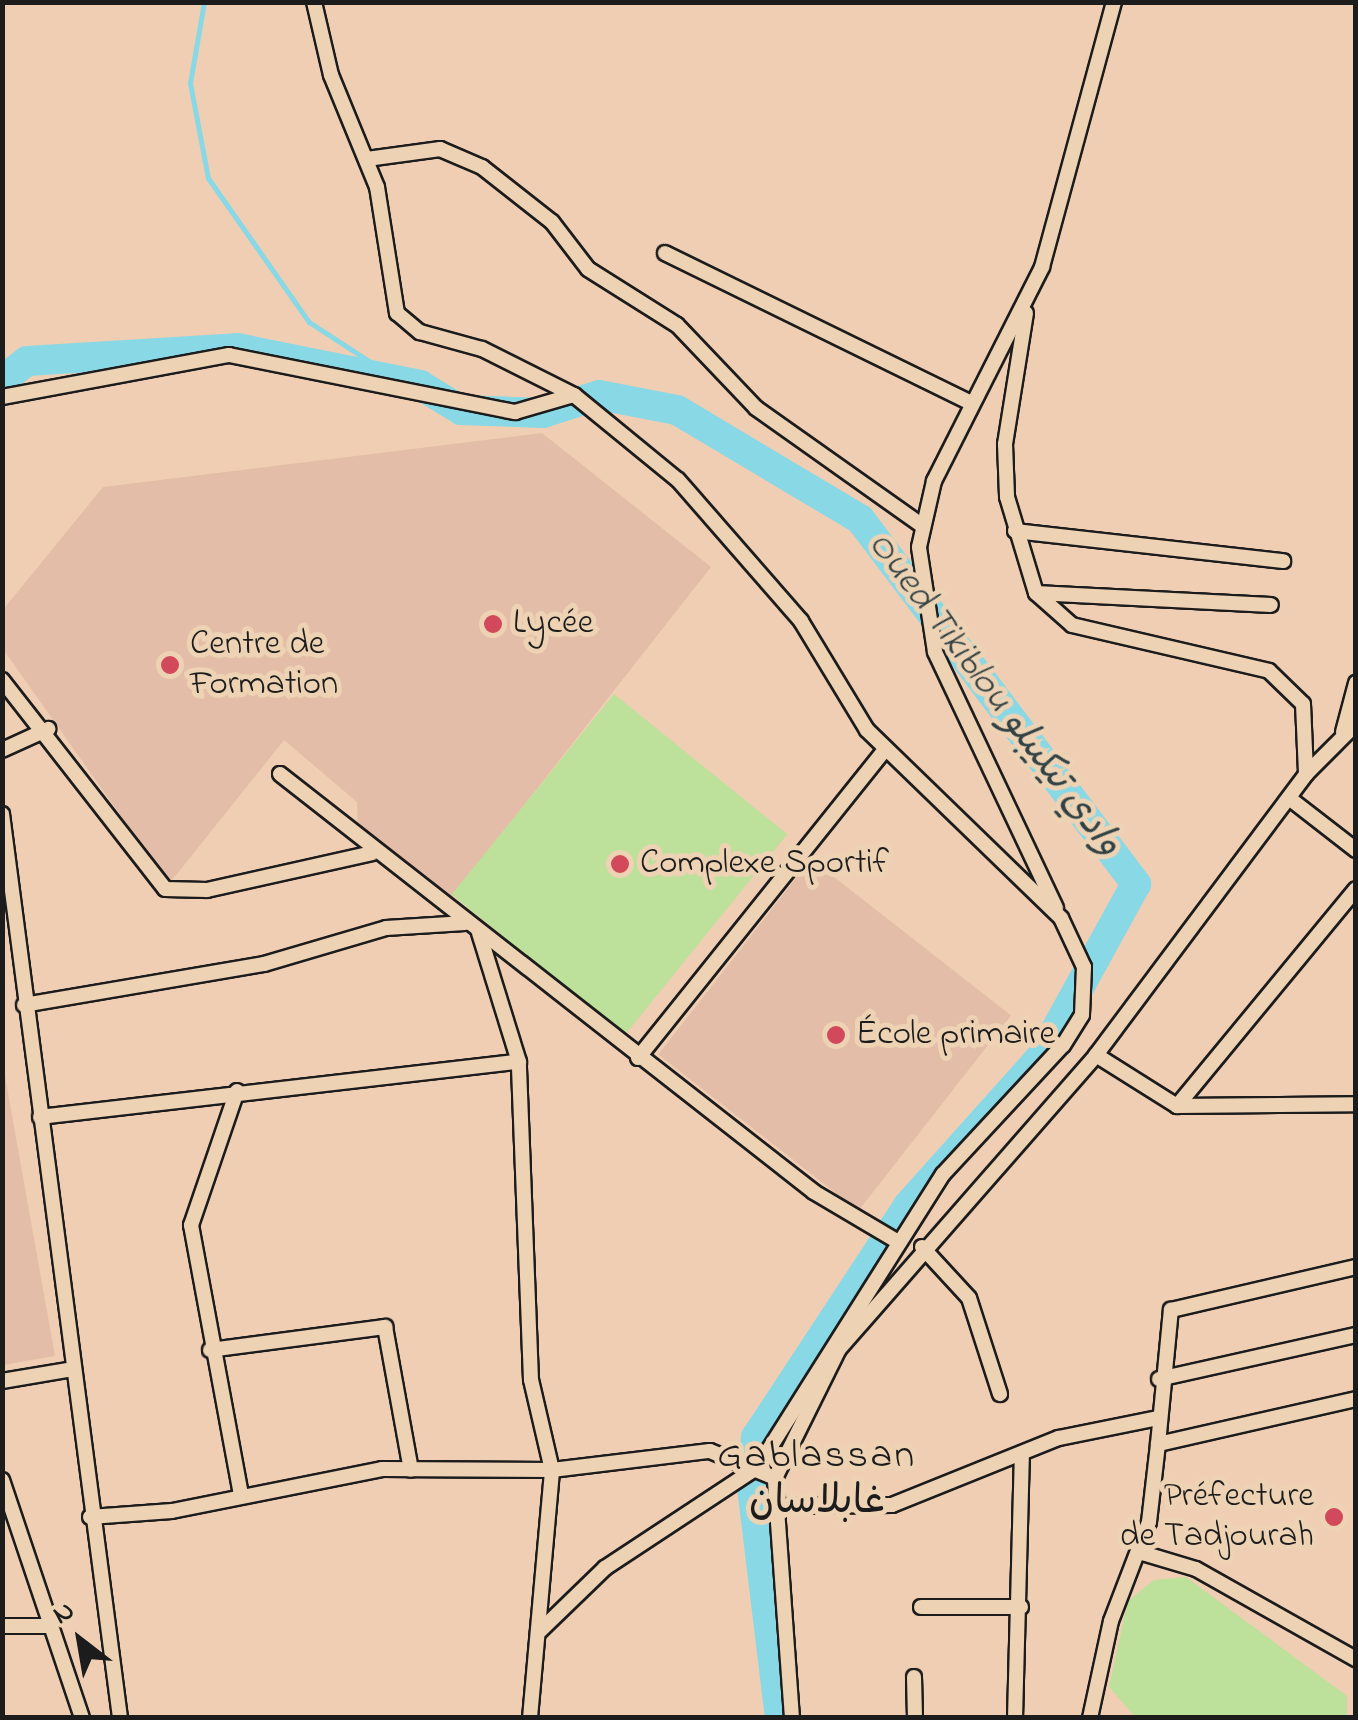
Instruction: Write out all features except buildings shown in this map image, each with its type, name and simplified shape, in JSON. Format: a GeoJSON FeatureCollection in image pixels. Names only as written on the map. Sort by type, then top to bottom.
{"type":"FeatureCollection","features":[{"type":"Feature","properties":{"kind":"street"},"geometry":{"type":"LineString","coordinates":[[314,2],[336,90],[367,158],[397,312],[420,332],[482,350],[574,396],[743,546],[885,750],[1061,918]]}},
{"type":"Feature","properties":{"kind":"street"},"geometry":{"type":"LineString","coordinates":[[1114,2],[1029,298],[1004,444],[1016,531],[1036,593],[1072,625],[1269,671],[1302,704],[1306,774]]}},
{"type":"Feature","properties":{"kind":"street"},"geometry":{"type":"LineString","coordinates":[[367,158],[440,149],[482,167],[545,216],[588,269],[677,325],[756,408],[921,526]]}},
{"type":"Feature","properties":{"kind":"street"},"geometry":{"type":"LineString","coordinates":[[665,254],[972,403]]}},
{"type":"Feature","properties":{"kind":"street"},"geometry":{"type":"LineString","coordinates":[[538,1632],[605,1568],[758,1467],[896,1240],[1082,1015],[1084,968],[935,652],[921,526],[972,403],[1029,298]]}},
{"type":"Feature","properties":{"kind":"street"},"geometry":{"type":"LineString","coordinates":[[2,397],[229,355],[515,412],[574,396]]}},
{"type":"Feature","properties":{"kind":"street"},"geometry":{"type":"LineString","coordinates":[[1016,531],[1283,561]]}},
{"type":"Feature","properties":{"kind":"street"},"geometry":{"type":"LineString","coordinates":[[1036,593],[1271,605]]}},
{"type":"Feature","properties":{"kind":"street"},"geometry":{"type":"LineString","coordinates":[[2,680],[48,730],[165,890],[207,890],[372,853]]}},
{"type":"Feature","properties":{"kind":"street"},"geometry":{"type":"LineString","coordinates":[[792,1718],[782,1506],[775,1478],[838,1349],[922,1247],[1096,1054],[1306,774],[1349,728],[1356,682]]}},
{"type":"Feature","properties":{"kind":"street"},"geometry":{"type":"LineString","coordinates":[[2,750],[48,730]]}},
{"type":"Feature","properties":{"kind":"street"},"geometry":{"type":"LineString","coordinates":[[638,1058],[885,750]]}},
{"type":"Feature","properties":{"kind":"street"},"geometry":{"type":"LineString","coordinates":[[280,774],[372,853],[850,1219],[896,1240]]}},
{"type":"Feature","properties":{"kind":"street"},"geometry":{"type":"LineString","coordinates":[[1289,798],[1356,850]]}},
{"type":"Feature","properties":{"kind":"street"},"geometry":{"type":"LineString","coordinates":[[2,814],[17,883],[10,978],[24,1006],[120,1718]]}},
{"type":"Feature","properties":{"kind":"street"},"geometry":{"type":"LineString","coordinates":[[1177,1106],[1356,889]]}},
{"type":"Feature","properties":{"kind":"street"},"geometry":{"type":"LineString","coordinates":[[24,1006],[264,964],[386,928],[465,923]]}},
{"type":"Feature","properties":{"kind":"street"},"geometry":{"type":"LineString","coordinates":[[479,933],[519,1062],[531,1380],[552,1470],[530,1718]]}},
{"type":"Feature","properties":{"kind":"street"},"geometry":{"type":"LineString","coordinates":[[1096,1054],[1177,1106],[1356,1104]]}},
{"type":"Feature","properties":{"kind":"street"},"geometry":{"type":"LineString","coordinates":[[40,1118],[237,1091],[519,1062]]}},
{"type":"Feature","properties":{"kind":"street"},"geometry":{"type":"LineString","coordinates":[[237,1091],[192,1207],[210,1350],[241,1495]]}},
{"type":"Feature","properties":{"kind":"street"},"geometry":{"type":"LineString","coordinates":[[922,1247],[970,1298],[1000,1394]]}},
{"type":"Feature","properties":{"kind":"street"},"geometry":{"type":"LineString","coordinates":[[1090,1718],[1111,1621],[1139,1552],[1158,1444],[1159,1379],[1173,1308],[1356,1267]]}},
{"type":"Feature","properties":{"kind":"street"},"geometry":{"type":"LineString","coordinates":[[210,1350],[385,1328],[411,1470]]}},
{"type":"Feature","properties":{"kind":"street"},"geometry":{"type":"LineString","coordinates":[[1159,1379],[1356,1335]]}},
{"type":"Feature","properties":{"kind":"street"},"geometry":{"type":"LineString","coordinates":[[2,1382],[74,1369]]}},
{"type":"Feature","properties":{"kind":"street"},"geometry":{"type":"LineString","coordinates":[[1158,1444],[1356,1399]]}},
{"type":"Feature","properties":{"kind":"street"},"geometry":{"type":"LineString","coordinates":[[782,1506],[892,1505],[1022,1458],[1072,1434],[1158,1418]]}},
{"type":"Feature","properties":{"kind":"street"},"geometry":{"type":"LineString","coordinates":[[90,1517],[411,1470],[552,1470],[710,1451],[758,1467],[775,1478]]}},
{"type":"Feature","properties":{"kind":"street"},"geometry":{"type":"LineString","coordinates":[[1014,1718],[1021,1607],[1022,1458]]}},
{"type":"Feature","properties":{"kind":"street"},"geometry":{"type":"LineString","coordinates":[[3,1480],[46,1626],[82,1718]]}},
{"type":"Feature","properties":{"kind":"street"},"geometry":{"type":"LineString","coordinates":[[1139,1552],[1196,1569],[1356,1659]]}},
{"type":"Feature","properties":{"kind":"street"},"geometry":{"type":"LineString","coordinates":[[921,1607],[1021,1607]]}},
{"type":"Feature","properties":{"kind":"street"},"geometry":{"type":"LineString","coordinates":[[2,1626],[46,1626]]}},
{"type":"Feature","properties":{"kind":"street"},"geometry":{"type":"LineString","coordinates":[[914,1677],[915,1718]]}},
{"type":"Feature","properties":{"kind":"shaded area"},"geometry":{"type":"Polygon","coordinates":[[[542,433],[711,567],[448,902],[358,833],[357,802],[284,740],[169,884],[3,649],[2,611],[103,487],[542,433]]]}},
{"type":"Feature","properties":{"kind":"shaded area","name":"École primaire"},"geometry":{"type":"Polygon","coordinates":[[[811,859],[1011,1015],[858,1211],[658,1054],[811,859]]]}},
{"type":"Feature","properties":{"kind":"shaded area"},"geometry":{"type":"Polygon","coordinates":[[[3,1065],[55,1356],[2,1365],[3,1065]]]}},
{"type":"Feature","properties":{"kind":"green space","name":"Complexe Sportif"},"geometry":{"type":"Polygon","coordinates":[[[614,694],[787,834],[625,1035],[452,895],[614,694]]]}},
{"type":"Feature","properties":{"kind":"green space"},"geometry":{"type":"Polygon","coordinates":[[[1186,1577],[1347,1696],[1347,1717],[1135,1717],[1109,1687],[1128,1601],[1154,1580],[1186,1577]]]}},
{"type":"Feature","properties":{"kind":"waterway"},"geometry":{"type":"LineString","coordinates":[[204,2],[190,83],[208,178],[309,322],[398,380]]}},
{"type":"Feature","properties":{"kind":"waterway","name":"Oued Tikiblou وادي تيكيبلو"},"geometry":{"type":"LineString","coordinates":[[2,380],[27,361],[237,348],[420,385],[461,410],[543,413],[599,395],[677,410],[860,519],[1136,884],[1041,1057],[908,1206],[756,1437],[752,1487],[780,1718]]}},
{"type":"Feature","properties":{"kind":"place","name":"Lycée"},"geometry":{"type":"Point","coordinates":[493,624]}},
{"type":"Feature","properties":{"kind":"place","name":"Centre de Formation"},"geometry":{"type":"Point","coordinates":[170,665]}},
{"type":"Feature","properties":{"kind":"place","name":"Complexe Sportif"},"geometry":{"type":"Point","coordinates":[620,864]}},
{"type":"Feature","properties":{"kind":"place","name":"École primaire"},"geometry":{"type":"Point","coordinates":[836,1035]}},
{"type":"Feature","properties":{"kind":"place","name":"Préfecture de Tadjourah"},"geometry":{"type":"Point","coordinates":[1334,1517]}},
{"type":"Feature","properties":{"kind":"district","name":"Gablassan غابلاسان"},"geometry":{"type":"Point","coordinates":[817,1480]}}]}
